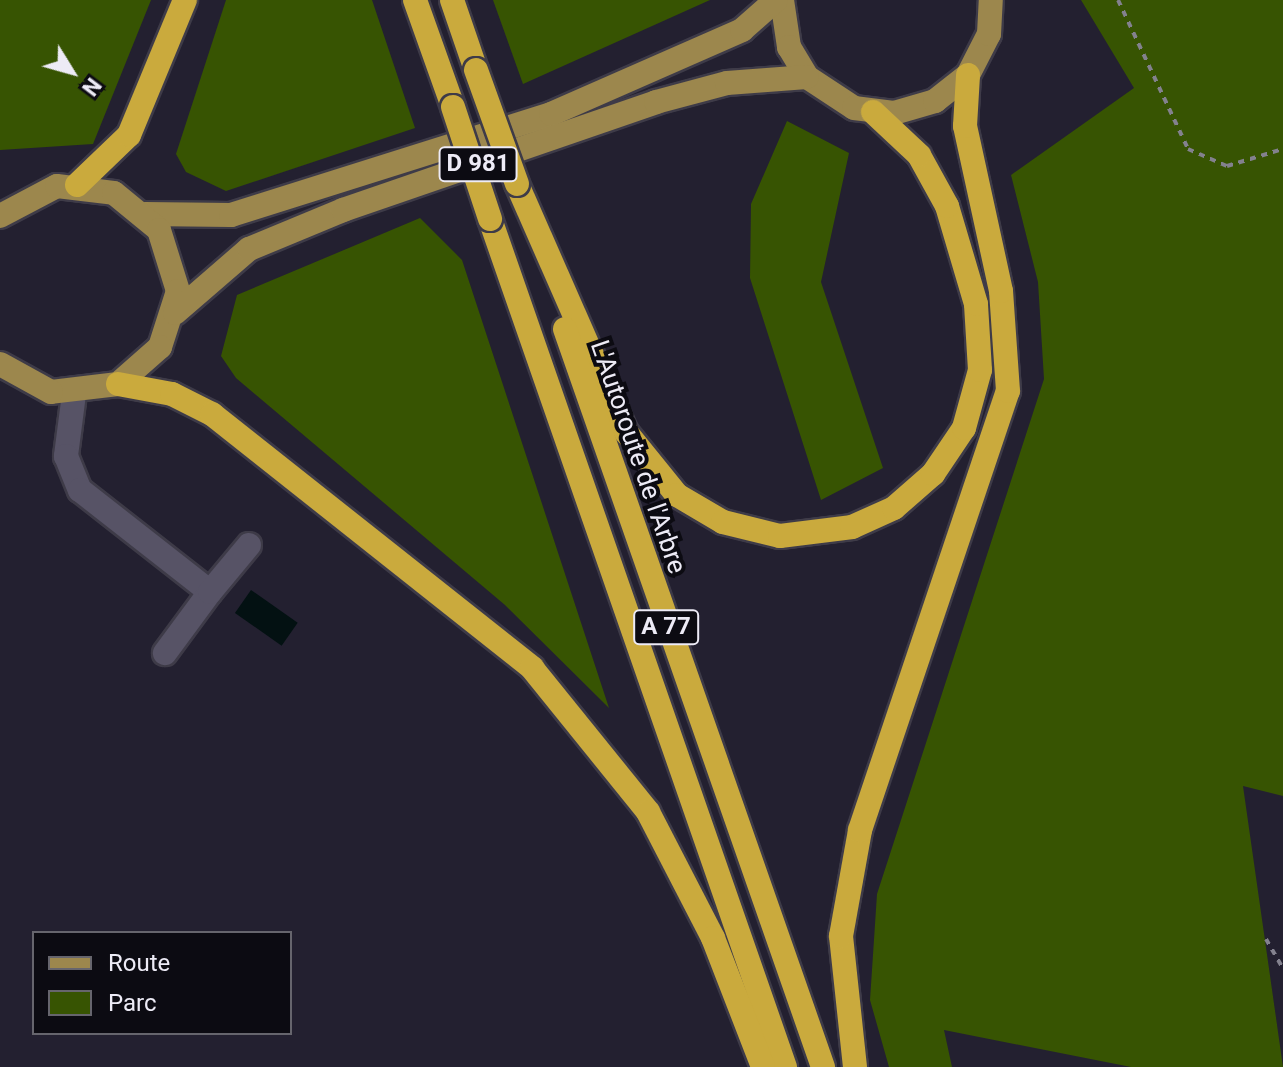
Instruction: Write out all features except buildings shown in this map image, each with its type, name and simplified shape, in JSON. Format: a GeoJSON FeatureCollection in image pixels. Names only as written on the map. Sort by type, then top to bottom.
{"type":"FeatureCollection","features":[{"type":"Feature","properties":{"kind":"highway"},"geometry":{"type":"LineString","coordinates":[[77,185],[129,135],[185,0]]}},
{"type":"Feature","properties":{"kind":"highway","name":"A 77"},"geometry":{"type":"LineString","coordinates":[[415,0],[785,1067]]}},
{"type":"Feature","properties":{"kind":"highway","name":"L'Autoroute de l'Arbre"},"geometry":{"type":"LineString","coordinates":[[452,0],[823,1067]]}},
{"type":"Feature","properties":{"kind":"highway"},"geometry":{"type":"LineString","coordinates":[[855,1067],[841,936],[860,830],[1008,391],[1001,291],[965,126],[968,75]]}},
{"type":"Feature","properties":{"kind":"highway"},"geometry":{"type":"LineString","coordinates":[[517,184],[626,432],[667,485],[698,510],[751,530],[802,536],[852,527],[894,508],[933,474],[964,428],[980,370],[976,304],[947,206],[919,155],[873,112]]}},
{"type":"Feature","properties":{"kind":"highway"},"geometry":{"type":"LineString","coordinates":[[118,384],[172,394],[212,414],[532,668],[608,754],[662,835],[763,1067]]}},
{"type":"Feature","properties":{"kind":"main road"},"geometry":{"type":"LineString","coordinates":[[779,0],[789,47],[807,77],[837,100],[873,112],[925,105],[968,75],[989,34],[991,0]]}},
{"type":"Feature","properties":{"kind":"main road","name":"D 981"},"geometry":{"type":"LineString","coordinates":[[145,214],[231,215],[551,114],[742,30],[779,0]]}},
{"type":"Feature","properties":{"kind":"main road","name":"D 981"},"geometry":{"type":"LineString","coordinates":[[175,313],[249,249],[343,210],[656,102],[727,83],[807,77]]}},
{"type":"Feature","properties":{"kind":"main road"},"geometry":{"type":"LineString","coordinates":[[1,212],[38,191],[77,185],[114,193],[145,214],[176,270],[175,313],[154,355],[118,384],[74,394],[3,371]]}},
{"type":"Feature","properties":{"kind":"street"},"geometry":{"type":"LineString","coordinates":[[74,394],[66,456],[80,490],[210,592]]}},
{"type":"Feature","properties":{"kind":"street"},"geometry":{"type":"LineString","coordinates":[[165,653],[249,545]]}},
{"type":"Feature","properties":{"kind":"path"},"geometry":{"type":"LineString","coordinates":[[1118,0],[1188,149],[1227,166],[1283,149]]}},
{"type":"Feature","properties":{"kind":"path"},"geometry":{"type":"LineString","coordinates":[[1266,939],[1283,969]]}},
{"type":"Feature","properties":{"kind":"green space"},"geometry":{"type":"Polygon","coordinates":[[[0,0],[151,0],[93,144],[0,150],[0,0]]]}},
{"type":"Feature","properties":{"kind":"green space"},"geometry":{"type":"Polygon","coordinates":[[[226,0],[372,0],[415,128],[226,191],[186,172],[176,154],[226,0]]]}},
{"type":"Feature","properties":{"kind":"green space"},"geometry":{"type":"Polygon","coordinates":[[[493,0],[710,0],[523,84],[493,0]]]}},
{"type":"Feature","properties":{"kind":"green space"},"geometry":{"type":"Polygon","coordinates":[[[1081,0],[1283,0],[1283,796],[1243,786],[1283,1067],[1131,1067],[944,1030],[952,1067],[889,1067],[870,1000],[877,894],[1044,379],[1038,282],[1011,175],[1134,88],[1081,0]]]}},
{"type":"Feature","properties":{"kind":"green space"},"geometry":{"type":"Polygon","coordinates":[[[787,121],[849,153],[821,282],[883,468],[821,500],[750,278],[751,204],[787,121]]]}},
{"type":"Feature","properties":{"kind":"green space"},"geometry":{"type":"Polygon","coordinates":[[[420,218],[462,260],[609,708],[505,605],[236,378],[221,356],[237,295],[420,218]]]}},
{"type":"Feature","properties":{"kind":"shaded area"},"geometry":{"type":"Polygon","coordinates":[[[251,590],[298,623],[282,646],[235,613],[251,590]]]}}]}
